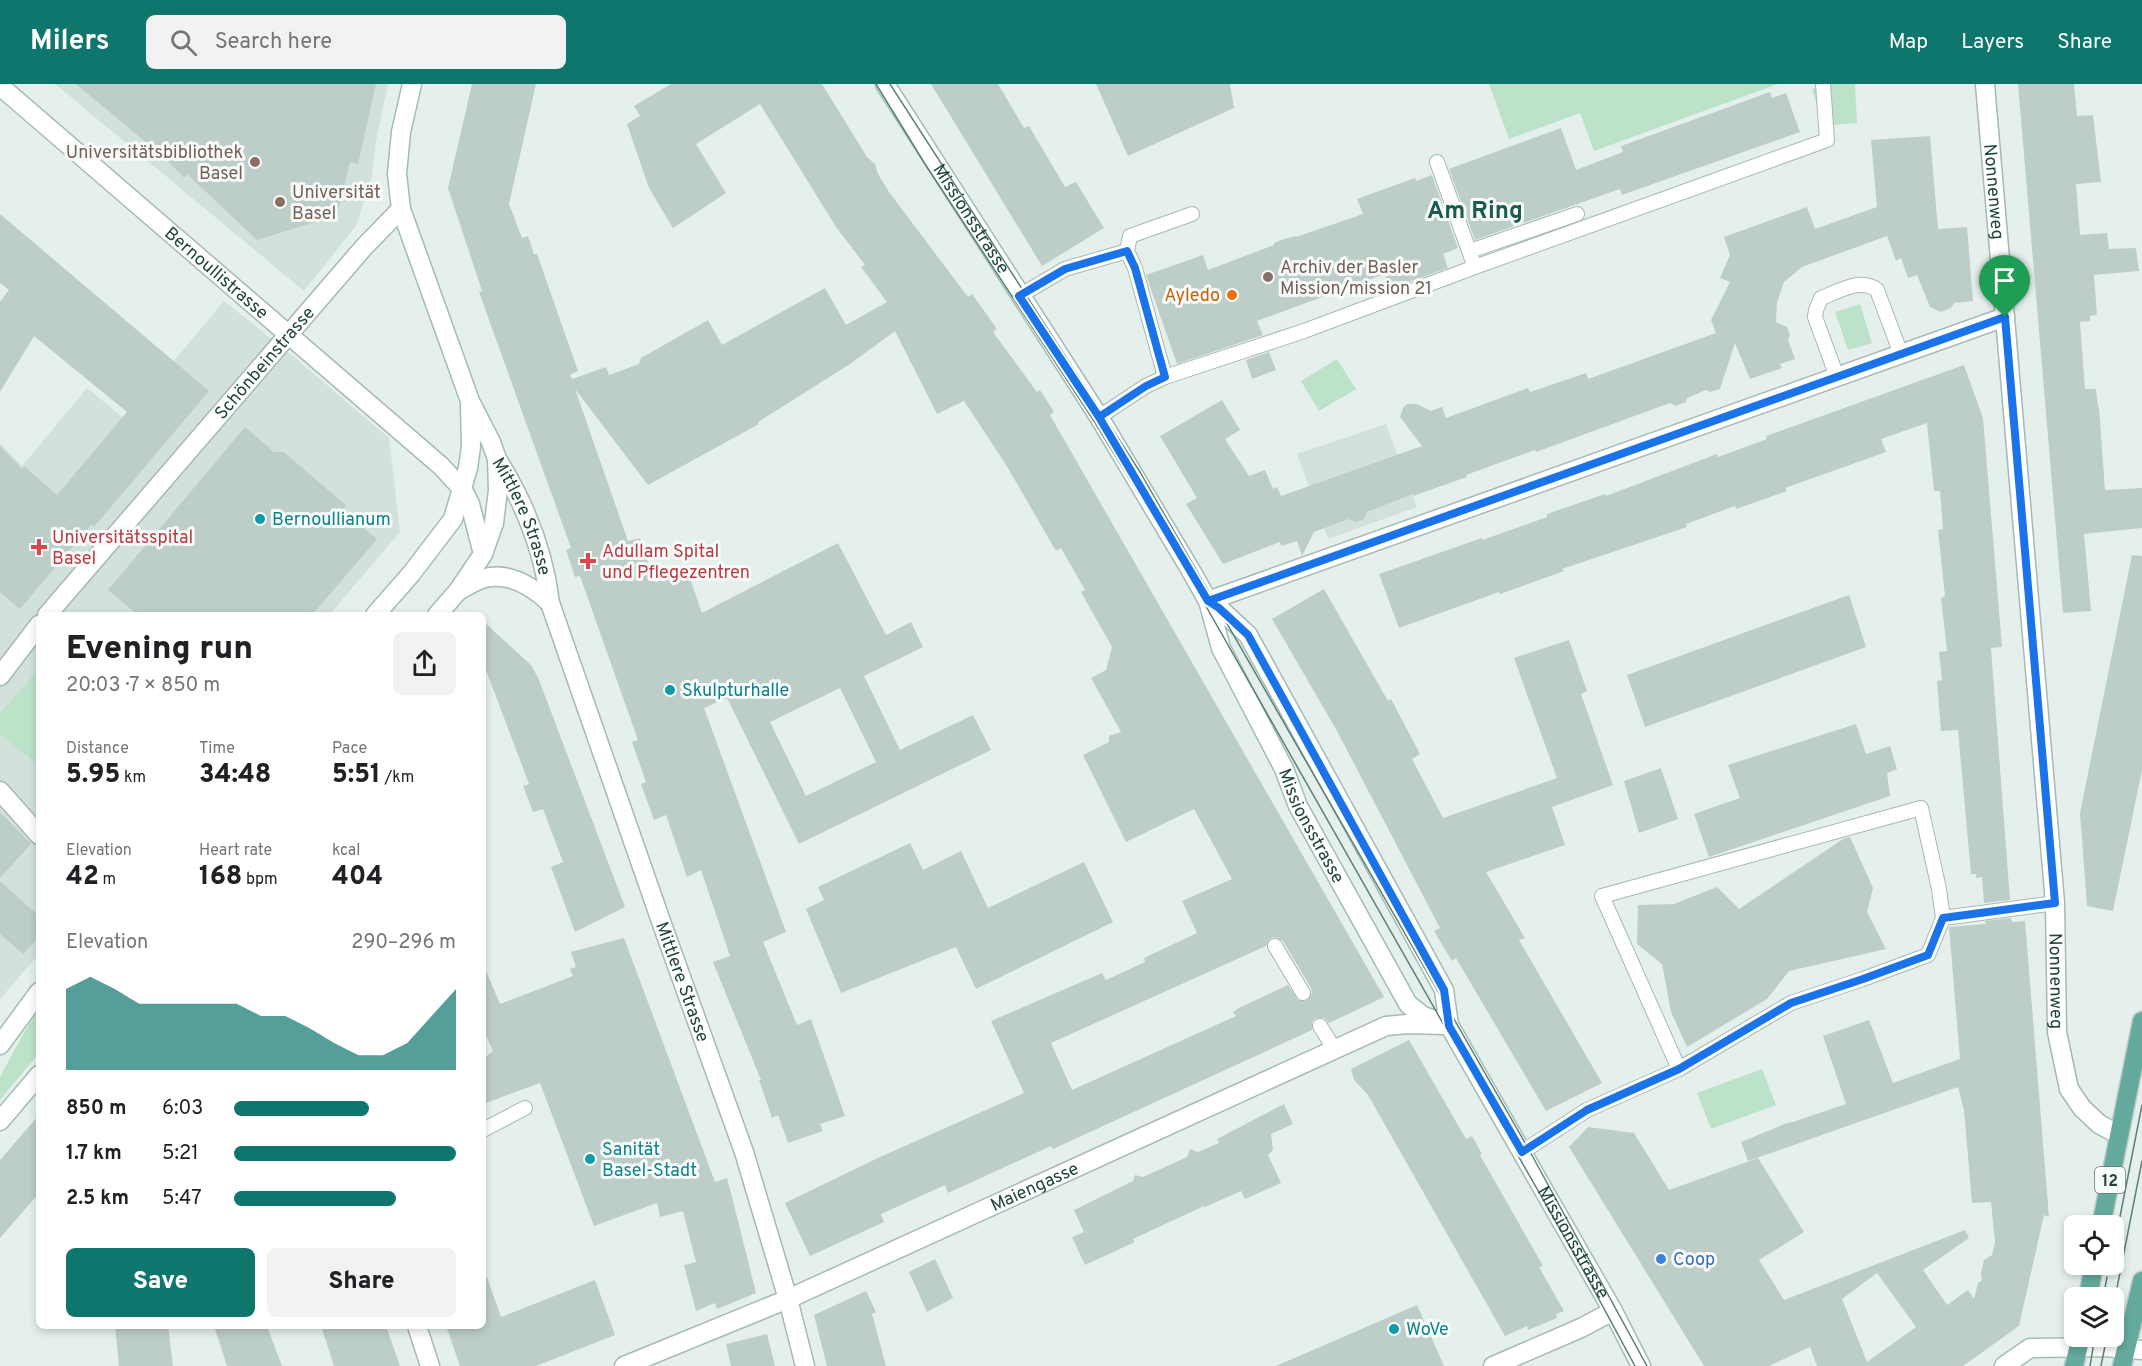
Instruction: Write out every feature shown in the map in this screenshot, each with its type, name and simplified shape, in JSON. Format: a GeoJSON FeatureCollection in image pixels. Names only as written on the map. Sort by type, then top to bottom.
{"type":"FeatureCollection","features":[{"type":"Feature","properties":{"kind":"main road","name":"12"},"geometry":{"type":"LineString","coordinates":[[2103,1215],[2142,1020]]}},
{"type":"Feature","properties":{"kind":"main road"},"geometry":{"type":"LineString","coordinates":[[2122,1366],[2134,1349],[2142,1281]]}},
{"type":"Feature","properties":{"kind":"main road"},"geometry":{"type":"LineString","coordinates":[[2074,1366],[2079,1347]]}},
{"type":"Feature","properties":{"kind":"street"},"geometry":{"type":"LineString","coordinates":[[401,209],[397,174],[401,132],[412,84]]}},
{"type":"Feature","properties":{"kind":"street","name":"Missionsstrasse"},"geometry":{"type":"LineString","coordinates":[[885,84],[1019,296],[1099,417],[1208,601],[1221,648],[1284,769],[1298,806],[1408,1004],[1423,1016],[1449,1026]]}},
{"type":"Feature","properties":{"kind":"street","name":"Nonnenweg"},"geometry":{"type":"LineString","coordinates":[[1985,84],[2055,903],[2056,1032],[2069,1089],[2082,1108],[2099,1124],[2119,1135]]}},
{"type":"Feature","properties":{"kind":"street","name":"Bernoullistrasse"},"geometry":{"type":"LineString","coordinates":[[0,86],[441,466],[463,490],[470,504],[483,554]]}},
{"type":"Feature","properties":{"kind":"street","name":"Schönbeinstrasse"},"geometry":{"type":"LineString","coordinates":[[50,612],[364,247],[401,209]]}},
{"type":"Feature","properties":{"kind":"street","name":"Mittlere Strasse"},"geometry":{"type":"LineString","coordinates":[[401,209],[470,401],[497,459],[515,488],[542,558],[550,603],[744,1152],[789,1299],[805,1366]]}},
{"type":"Feature","properties":{"kind":"street"},"geometry":{"type":"LineString","coordinates":[[1208,601],[2005,317]]}},
{"type":"Feature","properties":{"kind":"street","name":"Mittlere Strasse"},"geometry":{"type":"LineString","coordinates":[[378,612],[411,574],[453,519],[463,490],[471,447],[470,401]]}},
{"type":"Feature","properties":{"kind":"street"},"geometry":{"type":"LineString","coordinates":[[440,612],[458,591],[483,554],[490,537],[498,490],[497,459]]}},
{"type":"Feature","properties":{"kind":"street","name":"Mittlere Strasse"},"geometry":{"type":"LineString","coordinates":[[458,591],[484,578],[499,577],[513,579],[527,585],[550,603]]}},
{"type":"Feature","properties":{"kind":"street","name":"Missionsstrasse"},"geometry":{"type":"LineString","coordinates":[[1208,601],[1248,635],[1444,990],[1449,1026],[1613,1311],[1641,1366]]}},
{"type":"Feature","properties":{"kind":"street"},"geometry":{"type":"LineString","coordinates":[[0,676],[36,629]]}},
{"type":"Feature","properties":{"kind":"street"},"geometry":{"type":"LineString","coordinates":[[0,791],[36,833]]}},
{"type":"Feature","properties":{"kind":"street"},"geometry":{"type":"LineString","coordinates":[[0,1045],[36,996]]}},
{"type":"Feature","properties":{"kind":"street","name":"Maiengasse"},"geometry":{"type":"LineString","coordinates":[[624,1366],[789,1299],[1386,1026],[1407,1024],[1449,1026]]}},
{"type":"Feature","properties":{"kind":"street"},"geometry":{"type":"LineString","coordinates":[[0,1121],[36,1079]]}},
{"type":"Feature","properties":{"kind":"street"},"geometry":{"type":"LineString","coordinates":[[1493,1366],[1581,1328],[1613,1311]]}},
{"type":"Feature","properties":{"kind":"street"},"geometry":{"type":"LineString","coordinates":[[418,1329],[430,1366]]}},
{"type":"Feature","properties":{"kind":"street"},"geometry":{"type":"LineString","coordinates":[[2119,1347],[2134,1349],[2142,1330]]}},
{"type":"Feature","properties":{"kind":"street"},"geometry":{"type":"LineString","coordinates":[[2004,1366],[2030,1348],[2064,1344]]}},
{"type":"Feature","properties":{"kind":"lane"},"geometry":{"type":"LineString","coordinates":[[1099,417],[1146,386],[1165,377],[1304,331],[1827,140],[1823,84]]}},
{"type":"Feature","properties":{"kind":"lane"},"geometry":{"type":"LineString","coordinates":[[1437,162],[1475,267]]}},
{"type":"Feature","properties":{"kind":"lane"},"geometry":{"type":"LineString","coordinates":[[1165,377],[1135,268],[1127,251],[1130,236],[1192,214]]}},
{"type":"Feature","properties":{"kind":"lane"},"geometry":{"type":"LineString","coordinates":[[1470,251],[1577,214]]}},
{"type":"Feature","properties":{"kind":"lane"},"geometry":{"type":"LineString","coordinates":[[1019,296],[1065,269],[1127,251]]}},
{"type":"Feature","properties":{"kind":"lane"},"geometry":{"type":"LineString","coordinates":[[1837,377],[1817,323],[1816,310],[1821,298],[1858,284],[1872,286],[1877,290],[1901,354]]}},
{"type":"Feature","properties":{"kind":"lane"},"geometry":{"type":"LineString","coordinates":[[1522,1152],[1587,1110],[1679,1069],[1791,1003],[1928,955],[1943,918],[1921,808],[1602,896],[1679,1069]]}},
{"type":"Feature","properties":{"kind":"lane"},"geometry":{"type":"LineString","coordinates":[[1943,918],[2055,903]]}},
{"type":"Feature","properties":{"kind":"lane"},"geometry":{"type":"LineString","coordinates":[[1275,946],[1303,993]]}},
{"type":"Feature","properties":{"kind":"lane"},"geometry":{"type":"LineString","coordinates":[[1320,1026],[1335,1050]]}},
{"type":"Feature","properties":{"kind":"lane"},"geometry":{"type":"LineString","coordinates":[[486,1128],[525,1108]]}},
{"type":"Feature","properties":{"kind":"shaded area","name":"Universität Basel"},"geometry":{"type":"Polygon","coordinates":[[[55,84],[388,84],[376,142],[372,177],[356,226],[304,291],[55,84]]]}},
{"type":"Feature","properties":{"kind":"shaded area"},"geometry":{"type":"Polygon","coordinates":[[[224,301],[389,438],[400,532],[332,612],[36,612],[36,957],[0,999],[0,443],[22,466],[87,388],[125,419],[224,301]]]}},
{"type":"Feature","properties":{"kind":"shaded area"},"geometry":{"type":"Polygon","coordinates":[[[1386,424],[1417,507],[1328,539],[1297,454],[1386,424]]]}},
{"type":"Feature","properties":{"kind":"green space"},"geometry":{"type":"Polygon","coordinates":[[[1489,84],[1778,84],[1594,151],[1580,113],[1509,139],[1489,84]]]}},
{"type":"Feature","properties":{"kind":"green space"},"geometry":{"type":"Polygon","coordinates":[[[1834,84],[1855,84],[1857,123],[1823,126],[1812,89],[1834,84]]]}},
{"type":"Feature","properties":{"kind":"green space"},"geometry":{"type":"Polygon","coordinates":[[[1860,304],[1872,343],[1848,350],[1835,312],[1860,304]]]}},
{"type":"Feature","properties":{"kind":"green space"},"geometry":{"type":"Polygon","coordinates":[[[1337,359],[1356,389],[1319,411],[1301,381],[1337,359]]]}},
{"type":"Feature","properties":{"kind":"green space"},"geometry":{"type":"Polygon","coordinates":[[[36,672],[36,764],[0,734],[0,713],[36,672]]]}},
{"type":"Feature","properties":{"kind":"green space"},"geometry":{"type":"Polygon","coordinates":[[[36,1014],[36,1057],[0,1100],[0,1077],[36,1014]]]}},
{"type":"Feature","properties":{"kind":"green space"},"geometry":{"type":"Polygon","coordinates":[[[1762,1069],[1776,1105],[1711,1129],[1697,1093],[1762,1069]]]}},
{"type":"Feature","properties":{"kind":"building","name":"Universität Basel"},"geometry":{"type":"Polygon","coordinates":[[[76,84],[376,84],[358,164],[350,162],[337,215],[257,240],[187,174],[184,178],[166,159],[76,84]]]}},
{"type":"Feature","properties":{"kind":"building"},"geometry":{"type":"Polygon","coordinates":[[[472,84],[536,84],[509,204],[522,238],[528,236],[534,254],[537,254],[578,371],[570,375],[572,379],[606,367],[609,375],[639,364],[641,358],[708,320],[722,345],[825,288],[846,325],[887,302],[861,267],[865,265],[836,227],[760,104],[696,144],[726,193],[673,228],[649,188],[627,124],[640,116],[634,106],[671,84],[822,84],[867,157],[875,164],[889,192],[968,297],[972,294],[997,329],[993,332],[1037,392],[1040,390],[1054,412],[1050,415],[1384,997],[1329,1023],[1324,1018],[1316,1018],[1312,1022],[1312,1030],[1053,1149],[1051,1146],[948,1193],[945,1185],[881,1214],[884,1222],[810,1256],[785,1203],[880,1157],[1024,1093],[991,1021],[1102,973],[1106,980],[1145,962],[1144,958],[1197,933],[1182,901],[1232,879],[1194,809],[1126,842],[1083,755],[1109,742],[1109,736],[1121,732],[1091,678],[1106,670],[1112,647],[1081,592],[1085,590],[1061,548],[1056,551],[1005,463],[964,401],[937,414],[895,331],[850,364],[758,422],[759,424],[648,485],[575,389],[628,541],[640,538],[654,582],[689,576],[702,613],[838,543],[886,635],[911,622],[923,647],[864,676],[900,750],[973,715],[991,750],[799,844],[727,698],[704,708],[786,932],[763,942],[797,1025],[811,1019],[845,1116],[820,1124],[823,1131],[788,1143],[778,1115],[772,1118],[759,1080],[761,1080],[713,962],[730,956],[701,870],[687,877],[666,815],[654,820],[641,784],[646,782],[632,742],[638,740],[580,576],[575,577],[566,550],[571,548],[479,292],[482,291],[448,188],[472,84]],[[840,688],[770,722],[806,796],[876,762],[840,688]],[[1275,937],[1270,939],[1266,946],[1051,1043],[1072,1090],[1236,1016],[1233,1012],[1237,1009],[1288,985],[1298,1000],[1308,1000],[1312,993],[1311,988],[1283,941],[1275,937]]]}},
{"type":"Feature","properties":{"kind":"building"},"geometry":{"type":"Polygon","coordinates":[[[931,84],[998,84],[1024,128],[1029,126],[1065,187],[1076,182],[1104,228],[1042,266],[931,84]]]}},
{"type":"Feature","properties":{"kind":"building"},"geometry":{"type":"Polygon","coordinates":[[[1096,84],[1230,84],[1234,108],[1128,156],[1096,84]]]}},
{"type":"Feature","properties":{"kind":"building"},"geometry":{"type":"Polygon","coordinates":[[[2018,84],[2074,84],[2077,116],[2093,115],[2101,182],[2076,184],[2080,235],[2107,233],[2109,249],[2136,248],[2139,271],[2094,275],[2097,315],[2090,316],[2090,321],[2080,322],[2085,389],[2096,389],[2099,407],[2105,490],[2142,488],[2142,528],[2084,534],[2091,611],[2063,613],[2018,84]]]}},
{"type":"Feature","properties":{"kind":"building"},"geometry":{"type":"Polygon","coordinates":[[[1770,92],[1772,98],[1786,93],[1800,132],[1622,195],[1620,189],[1475,240],[1449,169],[1561,128],[1576,170],[1623,152],[1621,146],[1770,92]]]}},
{"type":"Feature","properties":{"kind":"building"},"geometry":{"type":"Polygon","coordinates":[[[1930,136],[1938,229],[1967,227],[1973,301],[1954,303],[1951,308],[1941,312],[1930,307],[1917,275],[1908,278],[1901,258],[1896,261],[1887,236],[1802,267],[1784,282],[1777,302],[1776,322],[1787,327],[1790,335],[1788,340],[1795,359],[1780,364],[1782,368],[1750,379],[1735,343],[1720,389],[1710,392],[1706,390],[1675,406],[1670,403],[1413,496],[1413,494],[1367,512],[1364,519],[1355,522],[1348,519],[1314,532],[1302,556],[1297,541],[1281,546],[1280,542],[1223,564],[1186,504],[1197,498],[1160,436],[1222,400],[1240,430],[1225,439],[1249,476],[1265,470],[1273,489],[1277,487],[1281,496],[1422,446],[1400,417],[1407,404],[1417,404],[1431,411],[1442,407],[1446,418],[1528,388],[1530,392],[1586,373],[1588,379],[1716,333],[1711,320],[1730,282],[1720,278],[1730,255],[1724,237],[1807,207],[1815,229],[1877,207],[1871,140],[1930,136]]]}},
{"type":"Feature","properties":{"kind":"building"},"geometry":{"type":"Polygon","coordinates":[[[1432,175],[1458,248],[1443,254],[1448,268],[1389,289],[1385,274],[1257,321],[1263,335],[1177,364],[1146,275],[1203,255],[1208,270],[1284,239],[1363,214],[1357,199],[1415,178],[1416,181],[1432,175]]]}},
{"type":"Feature","properties":{"kind":"building"},"geometry":{"type":"Polygon","coordinates":[[[0,214],[209,391],[94,527],[92,524],[20,609],[0,592],[0,446],[22,469],[24,466],[57,495],[127,412],[34,336],[0,392],[0,302],[9,290],[0,283],[0,214]]]}},
{"type":"Feature","properties":{"kind":"building"},"geometry":{"type":"Polygon","coordinates":[[[1269,352],[1276,370],[1252,379],[1246,360],[1269,352]]]}},
{"type":"Feature","properties":{"kind":"building"},"geometry":{"type":"Polygon","coordinates":[[[1964,365],[1983,418],[2002,647],[1991,648],[2010,900],[1984,903],[1982,877],[1976,878],[1976,874],[1971,874],[1958,730],[1941,731],[1937,681],[1942,680],[1939,652],[1947,651],[1941,598],[1945,596],[1938,530],[1943,529],[1940,491],[1934,491],[1927,423],[1881,439],[1886,452],[1785,488],[1787,491],[1736,509],[1735,506],[1686,524],[1687,527],[1399,628],[1379,574],[1547,517],[1547,514],[1605,494],[1606,496],[1717,454],[1718,457],[1767,439],[1766,436],[1964,365]]]}},
{"type":"Feature","properties":{"kind":"building","name":"Bernoullianum"},"geometry":{"type":"Polygon","coordinates":[[[245,427],[274,452],[284,452],[346,505],[342,510],[377,539],[315,612],[134,612],[108,590],[245,427]]]}},
{"type":"Feature","properties":{"kind":"building"},"geometry":{"type":"Polygon","coordinates":[[[2132,555],[2142,556],[2142,770],[2113,911],[2087,906],[2080,813],[2132,555]]]}},
{"type":"Feature","properties":{"kind":"building"},"geometry":{"type":"Polygon","coordinates":[[[1324,589],[1388,701],[1391,699],[1420,754],[1412,759],[1443,818],[1557,778],[1514,658],[1569,640],[1587,691],[1581,694],[1613,785],[1552,807],[1565,845],[1486,872],[1525,938],[1519,940],[1602,1083],[1546,1111],[1456,958],[1452,961],[1434,931],[1440,928],[1337,731],[1272,619],[1324,589]]]}},
{"type":"Feature","properties":{"kind":"building"},"geometry":{"type":"Polygon","coordinates":[[[1849,595],[1866,647],[1645,727],[1627,675],[1849,595]]]}},
{"type":"Feature","properties":{"kind":"building"},"geometry":{"type":"Polygon","coordinates":[[[486,624],[532,666],[539,680],[625,907],[575,932],[551,867],[563,862],[543,809],[533,812],[523,786],[529,784],[486,670],[486,624]]]}},
{"type":"Feature","properties":{"kind":"building"},"geometry":{"type":"Polygon","coordinates":[[[1856,724],[1866,754],[1890,746],[1897,769],[1887,773],[1890,796],[1709,857],[1694,814],[1740,798],[1728,765],[1856,724]]]}},
{"type":"Feature","properties":{"kind":"building"},"geometry":{"type":"Polygon","coordinates":[[[1661,768],[1678,819],[1639,833],[1624,781],[1661,768]]]}},
{"type":"Feature","properties":{"kind":"building"},"geometry":{"type":"Polygon","coordinates":[[[0,812],[31,844],[0,878],[0,812]]]}},
{"type":"Feature","properties":{"kind":"building"},"geometry":{"type":"Polygon","coordinates":[[[1850,837],[1873,888],[1867,912],[1886,949],[1789,971],[1767,999],[1687,1047],[1671,1012],[1662,964],[1637,944],[1638,905],[1674,904],[1717,887],[1739,909],[1843,839],[1850,837]]]}},
{"type":"Feature","properties":{"kind":"building"},"geometry":{"type":"Polygon","coordinates":[[[910,843],[923,870],[961,851],[988,908],[1084,862],[1113,922],[976,989],[956,947],[841,993],[806,909],[824,900],[818,887],[910,843]]]}},
{"type":"Feature","properties":{"kind":"building"},"geometry":{"type":"Polygon","coordinates":[[[0,881],[36,913],[36,940],[23,954],[0,934],[0,881]]]}},
{"type":"Feature","properties":{"kind":"building"},"geometry":{"type":"Polygon","coordinates":[[[2011,918],[2012,922],[2025,921],[2049,1217],[2044,1215],[2019,1326],[1963,1366],[1817,1366],[1810,1347],[1769,1366],[1704,1366],[1569,1147],[1588,1127],[1634,1133],[1669,1190],[1758,1158],[1804,1232],[1759,1260],[1784,1300],[1965,1230],[1969,1238],[1923,1270],[1947,1305],[1968,1290],[1974,1299],[1978,1283],[1982,1280],[1984,1260],[1992,1255],[1995,1242],[1991,1202],[1972,1203],[1964,1110],[1958,1087],[1748,1161],[1741,1142],[1787,1123],[1846,1104],[1823,1036],[1869,1020],[1893,1083],[1960,1059],[1949,927],[1986,924],[1985,921],[2011,918]],[[1877,1273],[1842,1299],[1867,1362],[1916,1327],[1877,1273]]]}},
{"type":"Feature","properties":{"kind":"building"},"geometry":{"type":"Polygon","coordinates":[[[624,938],[715,1182],[727,1178],[756,1293],[717,1309],[715,1303],[696,1311],[684,1265],[696,1262],[683,1211],[660,1217],[657,1203],[594,1226],[540,1083],[486,1103],[486,1057],[493,1051],[486,1036],[486,971],[500,1004],[573,976],[570,969],[576,967],[571,952],[624,938]]]}},
{"type":"Feature","properties":{"kind":"building"},"geometry":{"type":"Polygon","coordinates":[[[1409,1040],[1466,1139],[1472,1136],[1482,1154],[1480,1155],[1543,1266],[1539,1267],[1564,1311],[1556,1314],[1557,1318],[1528,1330],[1527,1326],[1505,1336],[1368,1095],[1354,1080],[1351,1069],[1409,1040]]]}},
{"type":"Feature","properties":{"kind":"building"},"geometry":{"type":"Polygon","coordinates":[[[1284,1104],[1293,1124],[1271,1134],[1273,1150],[1268,1155],[1281,1183],[1245,1199],[1241,1191],[1204,1206],[1133,1239],[1135,1242],[1085,1265],[1072,1237],[1084,1232],[1074,1210],[1133,1181],[1135,1175],[1143,1177],[1187,1157],[1190,1149],[1198,1152],[1219,1143],[1217,1139],[1284,1104]]]}},
{"type":"Feature","properties":{"kind":"building"},"geometry":{"type":"Polygon","coordinates":[[[36,1118],[36,1196],[0,1238],[0,1160],[36,1118]]]}},
{"type":"Feature","properties":{"kind":"building"},"geometry":{"type":"Polygon","coordinates":[[[935,1259],[953,1298],[927,1312],[909,1272],[935,1259]]]}},
{"type":"Feature","properties":{"kind":"building"},"geometry":{"type":"Polygon","coordinates":[[[486,1277],[501,1317],[595,1280],[615,1335],[536,1366],[460,1366],[447,1329],[486,1329],[486,1277]]]}},
{"type":"Feature","properties":{"kind":"building"},"geometry":{"type":"Polygon","coordinates":[[[866,1291],[876,1312],[872,1314],[886,1366],[827,1366],[814,1315],[866,1291]]]}},
{"type":"Feature","properties":{"kind":"building","name":"WoVe"},"geometry":{"type":"Polygon","coordinates":[[[1417,1305],[1444,1366],[1276,1366],[1417,1305]]]}},
{"type":"Feature","properties":{"kind":"building"},"geometry":{"type":"Polygon","coordinates":[[[115,1329],[168,1329],[173,1366],[119,1366],[115,1329]]]}},
{"type":"Feature","properties":{"kind":"building"},"geometry":{"type":"Polygon","coordinates":[[[215,1329],[268,1329],[282,1366],[227,1366],[215,1329]]]}},
{"type":"Feature","properties":{"kind":"building"},"geometry":{"type":"Polygon","coordinates":[[[322,1329],[387,1329],[400,1366],[334,1366],[322,1329]]]}},
{"type":"Feature","properties":{"kind":"building"},"geometry":{"type":"Polygon","coordinates":[[[767,1334],[775,1366],[731,1366],[726,1344],[767,1334]]]}},
{"type":"Feature","properties":{"kind":"tram line"},"geometry":{"type":"LineString","coordinates":[[876,84],[925,164],[1094,421],[1186,571],[1582,1268],[1635,1366]]}},
{"type":"Feature","properties":{"kind":"tram line"},"geometry":{"type":"LineString","coordinates":[[890,84],[1140,472],[1528,1148],[1647,1366]]}},
{"type":"Feature","properties":{"kind":"tram line"},"geometry":{"type":"LineString","coordinates":[[2120,1215],[2142,1105]]}},
{"type":"Feature","properties":{"kind":"tram line"},"geometry":{"type":"LineString","coordinates":[[2117,1287],[2142,1161]]}},
{"type":"Feature","properties":{"kind":"tram line"},"geometry":{"type":"LineString","coordinates":[[2103,1298],[2107,1277],[2103,1298]]}},
{"type":"Feature","properties":{"kind":"tram line"},"geometry":{"type":"LineString","coordinates":[[2090,1366],[2093,1347]]}},
{"type":"Feature","properties":{"kind":"tram line"},"geometry":{"type":"LineString","coordinates":[[2101,1366],[2105,1347]]}},
{"type":"Feature","properties":{"kind":"place","name":"Universitätsbibliothek Basel"},"geometry":{"type":"Point","coordinates":[255,162]}},
{"type":"Feature","properties":{"kind":"place","name":"Universität Basel"},"geometry":{"type":"Point","coordinates":[280,202]}},
{"type":"Feature","properties":{"kind":"place","name":"Archiv der Basler Mission/mission 21"},"geometry":{"type":"Point","coordinates":[1268,277]}},
{"type":"Feature","properties":{"kind":"place","name":"Ayledo"},"geometry":{"type":"Point","coordinates":[1232,295]}},
{"type":"Feature","properties":{"kind":"place","name":"Bernoullianum"},"geometry":{"type":"Point","coordinates":[260,519]}},
{"type":"Feature","properties":{"kind":"place","name":"Universitätsspital Basel"},"geometry":{"type":"Point","coordinates":[39,547]}},
{"type":"Feature","properties":{"kind":"place","name":"Adullam Spital und Pflegezentren"},"geometry":{"type":"Point","coordinates":[588,561]}},
{"type":"Feature","properties":{"kind":"place","name":"Skulpturhalle"},"geometry":{"type":"Point","coordinates":[670,690]}},
{"type":"Feature","properties":{"kind":"place","name":"Sanität Basel-Stadt"},"geometry":{"type":"Point","coordinates":[590,1159]}},
{"type":"Feature","properties":{"kind":"place","name":"Coop"},"geometry":{"type":"Point","coordinates":[1661,1259]}},
{"type":"Feature","properties":{"kind":"place","name":"WoVe"},"geometry":{"type":"Point","coordinates":[1394,1329]}},
{"type":"Feature","properties":{"kind":"district","name":"Am Ring"},"geometry":{"type":"Point","coordinates":[1475,210]}},
{"type":"Feature","properties":{"kind":"route"},"geometry":{"type":"LineString","coordinates":[[2005,317],[1208,601],[1099,417],[1146,386],[1165,377],[1135,268],[1127,251],[1065,269],[1019,296],[1099,417],[1145,493],[1208,601],[1248,635],[1444,990],[1449,1026],[1522,1152],[1587,1110],[1679,1069],[1791,1003],[1928,955],[1943,918],[2055,903],[2005,317]]}}]}
